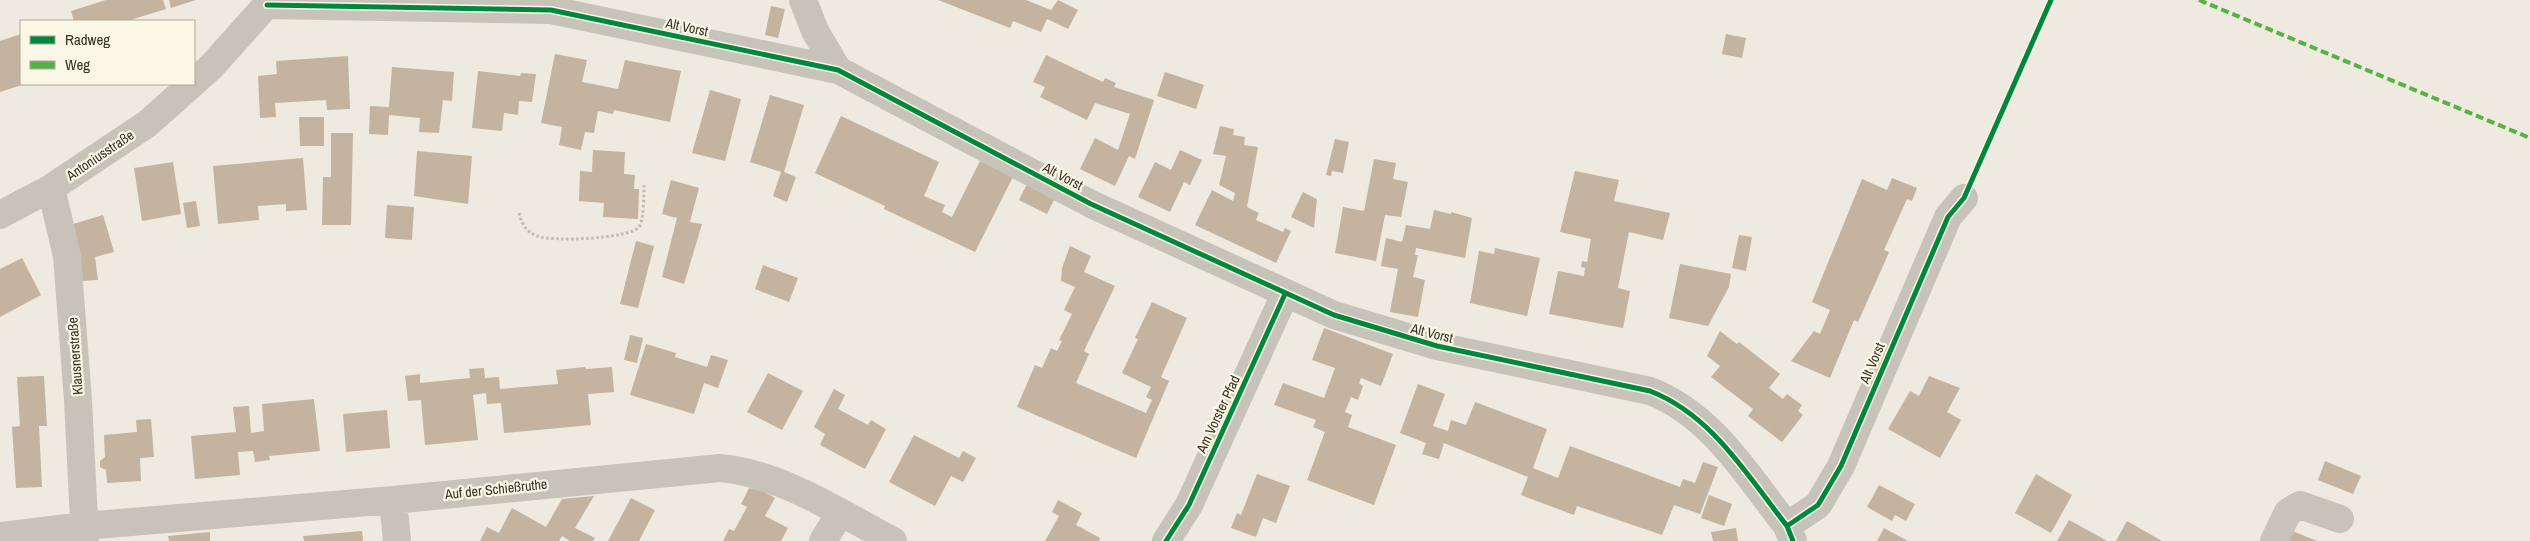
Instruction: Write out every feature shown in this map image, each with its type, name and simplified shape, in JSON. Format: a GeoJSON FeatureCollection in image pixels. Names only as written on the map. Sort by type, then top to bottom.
{"type":"FeatureCollection","features":[{"type":"Feature","properties":{"kind":"street"},"geometry":{"type":"LineString","coordinates":[[803,0],[815,31],[838,70]]}},
{"type":"Feature","properties":{"kind":"street","name":"Alt Vorst"},"geometry":{"type":"LineString","coordinates":[[269,3],[551,10],[838,70],[1091,204],[1334,315],[1428,344],[1650,391],[1670,399],[1689,410],[1716,435],[1790,533],[1818,505],[1840,466],[1948,217],[1964,198]]}},
{"type":"Feature","properties":{"kind":"street","name":"Antoniusstraße"},"geometry":{"type":"LineString","coordinates":[[195,81],[269,3]]}},
{"type":"Feature","properties":{"kind":"street","name":"Antoniusstraße"},"geometry":{"type":"LineString","coordinates":[[0,215],[51,188],[147,124],[191,85]]}},
{"type":"Feature","properties":{"kind":"street","name":"Klausnerstraße"},"geometry":{"type":"LineString","coordinates":[[51,188],[67,256],[78,400],[85,534]]}},
{"type":"Feature","properties":{"kind":"street","name":"Am Vorster Pfad"},"geometry":{"type":"LineString","coordinates":[[1166,541],[1189,504],[1285,294]]}},
{"type":"Feature","properties":{"kind":"street","name":"Auf der Schießruthe"},"geometry":{"type":"LineString","coordinates":[[85,534],[394,500],[720,468],[752,472],[774,480],[893,541]]}},
{"type":"Feature","properties":{"kind":"street"},"geometry":{"type":"LineString","coordinates":[[394,500],[397,541]]}},
{"type":"Feature","properties":{"kind":"street"},"geometry":{"type":"LineString","coordinates":[[2274,541],[2288,512],[2300,505],[2340,519]]}},
{"type":"Feature","properties":{"kind":"street"},"geometry":{"type":"LineString","coordinates":[[823,541],[840,513]]}},
{"type":"Feature","properties":{"kind":"street"},"geometry":{"type":"LineString","coordinates":[[0,536],[85,534]]}},
{"type":"Feature","properties":{"kind":"path"},"geometry":{"type":"LineString","coordinates":[[519,213],[522,224],[528,231],[543,238],[576,239],[629,233],[637,229],[642,223],[644,185]]}},
{"type":"Feature","properties":{"kind":"building"},"geometry":{"type":"Polygon","coordinates":[[[106,0],[163,0],[166,9],[130,20],[74,20],[71,11],[106,0]]]}},
{"type":"Feature","properties":{"kind":"building"},"geometry":{"type":"Polygon","coordinates":[[[169,0],[196,0],[171,8],[169,0]]]}},
{"type":"Feature","properties":{"kind":"building"},"geometry":{"type":"Polygon","coordinates":[[[938,0],[1026,0],[1051,10],[1058,0],[1078,10],[1068,29],[1047,19],[1041,32],[1013,21],[1010,28],[938,0]]]}},
{"type":"Feature","properties":{"kind":"building"},"geometry":{"type":"Polygon","coordinates":[[[771,6],[785,9],[778,38],[765,35],[771,6]]]}},
{"type":"Feature","properties":{"kind":"building"},"geometry":{"type":"Polygon","coordinates":[[[20,34],[20,85],[22,85],[0,92],[0,41],[20,34]]]}},
{"type":"Feature","properties":{"kind":"building"},"geometry":{"type":"Polygon","coordinates":[[[1726,34],[1746,38],[1742,58],[1722,54],[1726,34]]]}},
{"type":"Feature","properties":{"kind":"building"},"geometry":{"type":"Polygon","coordinates":[[[555,54],[587,60],[582,82],[618,89],[625,60],[681,71],[670,122],[614,110],[613,114],[598,111],[594,133],[585,132],[581,150],[559,145],[562,127],[541,123],[555,54]]]}},
{"type":"Feature","properties":{"kind":"building"},"geometry":{"type":"Polygon","coordinates":[[[1046,55],[1103,82],[1105,78],[1116,83],[1114,87],[1154,100],[1135,159],[1129,156],[1115,186],[1080,169],[1095,138],[1118,150],[1130,114],[1095,103],[1087,120],[1040,97],[1045,87],[1033,82],[1046,55]]]}},
{"type":"Feature","properties":{"kind":"building"},"geometry":{"type":"Polygon","coordinates":[[[348,56],[350,109],[327,110],[326,100],[275,103],[276,117],[260,118],[258,76],[277,74],[276,61],[348,56]]]}},
{"type":"Feature","properties":{"kind":"building"},"geometry":{"type":"Polygon","coordinates":[[[392,67],[454,72],[452,101],[443,100],[439,133],[419,132],[420,118],[389,115],[388,135],[369,134],[370,106],[389,107],[392,67]]]}},
{"type":"Feature","properties":{"kind":"building"},"geometry":{"type":"Polygon","coordinates":[[[478,71],[520,76],[521,73],[536,74],[532,102],[519,101],[518,115],[504,113],[502,131],[472,128],[478,71]]]}},
{"type":"Feature","properties":{"kind":"building"},"geometry":{"type":"Polygon","coordinates":[[[1165,72],[1204,85],[1196,109],[1157,96],[1165,72]]]}},
{"type":"Feature","properties":{"kind":"building"},"geometry":{"type":"Polygon","coordinates":[[[710,90],[741,99],[725,161],[692,153],[710,90]]]}},
{"type":"Feature","properties":{"kind":"building"},"geometry":{"type":"Polygon","coordinates":[[[770,95],[804,105],[784,172],[796,177],[787,202],[773,196],[781,172],[750,162],[770,95]]]}},
{"type":"Feature","properties":{"kind":"building"},"geometry":{"type":"Polygon","coordinates":[[[841,116],[939,162],[924,196],[945,205],[942,212],[952,217],[980,161],[1013,177],[975,252],[884,209],[885,206],[815,173],[841,116]]]}},
{"type":"Feature","properties":{"kind":"building"},"geometry":{"type":"Polygon","coordinates":[[[299,117],[324,117],[324,146],[300,146],[299,117]]]}},
{"type":"Feature","properties":{"kind":"building"},"geometry":{"type":"Polygon","coordinates":[[[1220,126],[1234,129],[1233,135],[1245,137],[1244,145],[1258,147],[1247,207],[1259,213],[1256,220],[1283,232],[1285,228],[1291,231],[1276,263],[1195,225],[1212,190],[1233,201],[1235,193],[1219,185],[1226,156],[1213,154],[1220,126]]]}},
{"type":"Feature","properties":{"kind":"building"},"geometry":{"type":"Polygon","coordinates":[[[331,133],[353,133],[351,225],[322,225],[323,177],[331,177],[331,133]]]}},
{"type":"Feature","properties":{"kind":"building"},"geometry":{"type":"Polygon","coordinates":[[[1335,139],[1349,142],[1343,173],[1332,171],[1331,176],[1326,175],[1335,139]]]}},
{"type":"Feature","properties":{"kind":"building"},"geometry":{"type":"Polygon","coordinates":[[[593,150],[625,152],[624,174],[635,175],[634,189],[639,189],[638,219],[603,217],[604,203],[579,201],[580,171],[592,172],[593,150]]]}},
{"type":"Feature","properties":{"kind":"building"},"geometry":{"type":"Polygon","coordinates":[[[1180,150],[1202,160],[1190,185],[1184,182],[1170,212],[1138,197],[1155,162],[1171,170],[1180,150]]]}},
{"type":"Feature","properties":{"kind":"building"},"geometry":{"type":"Polygon","coordinates":[[[417,151],[472,156],[468,204],[414,196],[417,151]]]}},
{"type":"Feature","properties":{"kind":"building"},"geometry":{"type":"Polygon","coordinates":[[[303,158],[307,210],[286,211],[286,204],[258,206],[259,220],[218,224],[213,166],[303,158]]]}},
{"type":"Feature","properties":{"kind":"building"},"geometry":{"type":"Polygon","coordinates":[[[1374,159],[1396,163],[1393,179],[1408,182],[1401,217],[1385,215],[1376,261],[1335,253],[1343,207],[1364,211],[1374,159]]]}},
{"type":"Feature","properties":{"kind":"building"},"geometry":{"type":"Polygon","coordinates":[[[173,162],[181,214],[142,221],[134,168],[173,162]]]}},
{"type":"Feature","properties":{"kind":"building"},"geometry":{"type":"Polygon","coordinates":[[[1575,171],[1619,180],[1614,201],[1670,213],[1663,240],[1629,232],[1618,288],[1630,291],[1623,328],[1549,314],[1558,271],[1584,276],[1585,268],[1581,267],[1582,261],[1587,262],[1591,239],[1560,232],[1575,171]]]}},
{"type":"Feature","properties":{"kind":"building"},"geometry":{"type":"Polygon","coordinates":[[[1892,178],[1917,188],[1912,201],[1907,199],[1884,250],[1889,252],[1883,266],[1858,322],[1854,320],[1830,378],[1791,361],[1814,331],[1820,334],[1830,310],[1812,302],[1862,179],[1887,190],[1892,178]]]}},
{"type":"Feature","properties":{"kind":"building"},"geometry":{"type":"Polygon","coordinates":[[[671,180],[699,188],[690,222],[702,224],[684,284],[662,277],[677,218],[662,214],[671,180]]]}},
{"type":"Feature","properties":{"kind":"building"},"geometry":{"type":"Polygon","coordinates":[[[1027,184],[1055,198],[1047,214],[1019,200],[1027,184]]]}},
{"type":"Feature","properties":{"kind":"building"},"geometry":{"type":"Polygon","coordinates":[[[1303,192],[1317,199],[1314,228],[1291,217],[1303,192]]]}},
{"type":"Feature","properties":{"kind":"building"},"geometry":{"type":"Polygon","coordinates":[[[196,201],[200,226],[187,228],[183,203],[196,201]]]}},
{"type":"Feature","properties":{"kind":"building"},"geometry":{"type":"Polygon","coordinates":[[[387,205],[414,207],[412,240],[385,238],[387,205]]]}},
{"type":"Feature","properties":{"kind":"building"},"geometry":{"type":"Polygon","coordinates":[[[1434,210],[1451,214],[1451,212],[1472,218],[1465,258],[1416,248],[1415,255],[1418,255],[1413,277],[1425,280],[1418,317],[1390,312],[1398,269],[1381,266],[1386,238],[1402,242],[1406,225],[1430,229],[1434,210]]]}},
{"type":"Feature","properties":{"kind":"building"},"geometry":{"type":"Polygon","coordinates":[[[103,215],[114,252],[95,257],[98,280],[82,281],[70,225],[103,215]]]}},
{"type":"Feature","properties":{"kind":"building"},"geometry":{"type":"Polygon","coordinates":[[[1739,235],[1752,237],[1746,271],[1732,268],[1739,235]]]}},
{"type":"Feature","properties":{"kind":"building"},"geometry":{"type":"Polygon","coordinates":[[[636,241],[654,246],[638,308],[620,304],[636,241]]]}},
{"type":"Feature","properties":{"kind":"building"},"geometry":{"type":"Polygon","coordinates":[[[1070,246],[1091,256],[1084,272],[1115,286],[1084,351],[1089,354],[1076,383],[1146,413],[1152,400],[1146,397],[1151,387],[1122,373],[1138,339],[1135,338],[1152,302],[1187,318],[1161,377],[1169,381],[1136,458],[1017,407],[1035,365],[1042,368],[1051,348],[1057,351],[1062,341],[1059,340],[1072,314],[1064,310],[1075,287],[1061,281],[1062,268],[1070,246]]]}},
{"type":"Feature","properties":{"kind":"building"},"geometry":{"type":"Polygon","coordinates":[[[1495,248],[1540,258],[1527,316],[1470,303],[1479,251],[1494,254],[1495,248]]]}},
{"type":"Feature","properties":{"kind":"building"},"geometry":{"type":"Polygon","coordinates":[[[22,258],[41,295],[0,317],[0,269],[22,258]]]}},
{"type":"Feature","properties":{"kind":"building"},"geometry":{"type":"Polygon","coordinates":[[[1680,264],[1731,274],[1729,287],[1708,326],[1669,318],[1680,264]]]}},
{"type":"Feature","properties":{"kind":"building"},"geometry":{"type":"Polygon","coordinates":[[[763,265],[798,278],[789,302],[755,289],[763,265]]]}},
{"type":"Feature","properties":{"kind":"building"},"geometry":{"type":"Polygon","coordinates":[[[1324,328],[1393,354],[1381,386],[1361,378],[1359,383],[1363,386],[1358,400],[1351,397],[1345,412],[1352,415],[1348,427],[1396,445],[1374,505],[1307,480],[1325,432],[1313,427],[1316,420],[1274,405],[1283,383],[1324,398],[1335,368],[1312,360],[1324,328]]]}},
{"type":"Feature","properties":{"kind":"building"},"geometry":{"type":"Polygon","coordinates":[[[1720,331],[1737,344],[1739,342],[1780,374],[1769,388],[1783,399],[1787,394],[1802,405],[1798,411],[1803,415],[1782,442],[1748,416],[1753,409],[1711,377],[1720,366],[1707,356],[1720,331]]]}},
{"type":"Feature","properties":{"kind":"building"},"geometry":{"type":"Polygon","coordinates":[[[630,335],[643,338],[637,363],[624,360],[630,335]]]}},
{"type":"Feature","properties":{"kind":"building"},"geometry":{"type":"Polygon","coordinates":[[[646,344],[676,353],[675,357],[707,367],[711,355],[728,360],[718,388],[704,383],[694,414],[630,395],[646,344]]]}},
{"type":"Feature","properties":{"kind":"building"},"geometry":{"type":"Polygon","coordinates":[[[585,367],[586,369],[612,367],[614,392],[588,394],[591,425],[504,433],[501,403],[487,404],[486,393],[473,395],[478,440],[425,445],[421,400],[408,401],[405,376],[420,374],[420,383],[470,378],[469,369],[484,368],[485,378],[499,377],[500,389],[558,384],[556,370],[585,367]]]}},
{"type":"Feature","properties":{"kind":"building"},"geometry":{"type":"Polygon","coordinates":[[[768,373],[803,391],[782,430],[747,412],[768,373]]]}},
{"type":"Feature","properties":{"kind":"building"},"geometry":{"type":"Polygon","coordinates":[[[44,376],[47,426],[39,426],[42,487],[16,488],[12,427],[20,426],[17,377],[44,376]]]}},
{"type":"Feature","properties":{"kind":"building"},"geometry":{"type":"Polygon","coordinates":[[[1929,376],[1960,388],[1947,412],[1961,420],[1940,458],[1888,429],[1910,391],[1919,396],[1929,376]]]}},
{"type":"Feature","properties":{"kind":"building"},"geometry":{"type":"Polygon","coordinates":[[[1418,384],[1445,394],[1433,426],[1448,431],[1451,420],[1466,425],[1475,402],[1547,429],[1533,468],[1558,478],[1570,446],[1680,487],[1683,479],[1695,483],[1703,462],[1718,467],[1700,514],[1674,505],[1662,535],[1577,506],[1574,515],[1521,495],[1528,477],[1444,443],[1439,459],[1422,454],[1426,443],[1400,433],[1418,384]]]}},
{"type":"Feature","properties":{"kind":"building"},"geometry":{"type":"Polygon","coordinates":[[[834,389],[845,395],[838,409],[868,425],[871,420],[886,429],[865,469],[820,445],[825,434],[814,427],[834,389]]]}},
{"type":"Feature","properties":{"kind":"building"},"geometry":{"type":"Polygon","coordinates":[[[314,399],[320,451],[269,456],[270,460],[255,462],[253,451],[238,452],[240,475],[195,479],[191,436],[236,432],[233,407],[249,406],[251,433],[264,431],[262,404],[314,399]]]}},
{"type":"Feature","properties":{"kind":"building"},"geometry":{"type":"Polygon","coordinates":[[[387,410],[390,448],[346,452],[343,414],[387,410]]]}},
{"type":"Feature","properties":{"kind":"building"},"geometry":{"type":"Polygon","coordinates":[[[151,419],[154,457],[140,458],[141,481],[107,483],[106,470],[100,467],[100,461],[105,457],[104,435],[137,432],[136,420],[151,419]]]}},
{"type":"Feature","properties":{"kind":"building"},"geometry":{"type":"Polygon","coordinates":[[[914,435],[959,458],[963,451],[976,458],[963,482],[951,476],[935,506],[889,482],[914,435]]]}},
{"type":"Feature","properties":{"kind":"building"},"geometry":{"type":"Polygon","coordinates":[[[2325,461],[2361,476],[2353,494],[2318,480],[2325,461]]]}},
{"type":"Feature","properties":{"kind":"building"},"geometry":{"type":"Polygon","coordinates":[[[1257,474],[1290,486],[1276,523],[1263,518],[1256,537],[1231,528],[1237,513],[1241,515],[1257,474]]]}},
{"type":"Feature","properties":{"kind":"building"},"geometry":{"type":"Polygon","coordinates":[[[2036,474],[2072,495],[2051,533],[2015,513],[2036,474]]]}},
{"type":"Feature","properties":{"kind":"building"},"geometry":{"type":"Polygon","coordinates":[[[1879,485],[1915,504],[1906,521],[1895,515],[1892,521],[1867,507],[1879,485]]]}},
{"type":"Feature","properties":{"kind":"building"},"geometry":{"type":"Polygon","coordinates":[[[749,488],[763,491],[775,498],[765,516],[788,528],[781,541],[723,541],[729,529],[734,531],[747,507],[741,504],[749,488]]]}},
{"type":"Feature","properties":{"kind":"building"},"geometry":{"type":"Polygon","coordinates":[[[1709,495],[1732,504],[1724,526],[1701,518],[1709,495]]]}},
{"type":"Feature","properties":{"kind":"building"},"geometry":{"type":"Polygon","coordinates":[[[594,496],[575,528],[595,538],[593,541],[570,541],[562,536],[559,541],[480,541],[487,527],[499,533],[512,508],[546,527],[562,499],[594,496]]]}},
{"type":"Feature","properties":{"kind":"building"},"geometry":{"type":"Polygon","coordinates":[[[631,498],[655,510],[639,541],[608,541],[631,498]]]}},
{"type":"Feature","properties":{"kind":"building"},"geometry":{"type":"Polygon","coordinates":[[[1058,500],[1082,513],[1076,525],[1100,538],[1099,541],[1045,541],[1059,516],[1052,512],[1058,500]]]}},
{"type":"Feature","properties":{"kind":"building"},"geometry":{"type":"Polygon","coordinates":[[[2069,520],[2091,532],[2107,541],[2057,541],[2069,520]]]}},
{"type":"Feature","properties":{"kind":"building"},"geometry":{"type":"Polygon","coordinates":[[[2127,521],[2162,541],[2116,541],[2127,521]]]}},
{"type":"Feature","properties":{"kind":"building"},"geometry":{"type":"Polygon","coordinates":[[[1736,528],[1738,541],[1713,541],[1711,532],[1736,528]]]}},
{"type":"Feature","properties":{"kind":"building"},"geometry":{"type":"Polygon","coordinates":[[[1884,528],[1908,541],[1877,541],[1884,528]]]}},
{"type":"Feature","properties":{"kind":"building"},"geometry":{"type":"Polygon","coordinates":[[[2290,530],[2317,541],[2286,541],[2290,530]]]}},
{"type":"Feature","properties":{"kind":"building"},"geometry":{"type":"Polygon","coordinates":[[[362,531],[363,541],[304,541],[303,536],[362,531]]]}},
{"type":"Feature","properties":{"kind":"building"},"geometry":{"type":"Polygon","coordinates":[[[210,532],[210,541],[169,541],[168,536],[210,532]]]}},
{"type":"Feature","properties":{"kind":"marked path"},"geometry":{"type":"LineString","coordinates":[[2199,0],[2530,138]]}},
{"type":"Feature","properties":{"kind":"cycle path"},"geometry":{"type":"LineString","coordinates":[[1787,526],[1818,505],[1841,466],[1948,217],[1964,198],[2051,0]]}},
{"type":"Feature","properties":{"kind":"cycle path"},"geometry":{"type":"LineString","coordinates":[[267,5],[551,10],[838,70],[1091,204],[1334,315],[1437,346],[1650,391],[1692,415],[1727,448],[1787,526],[1793,541]]}},
{"type":"Feature","properties":{"kind":"cycle path"},"geometry":{"type":"LineString","coordinates":[[1166,541],[1189,505],[1285,294]]}}]}
